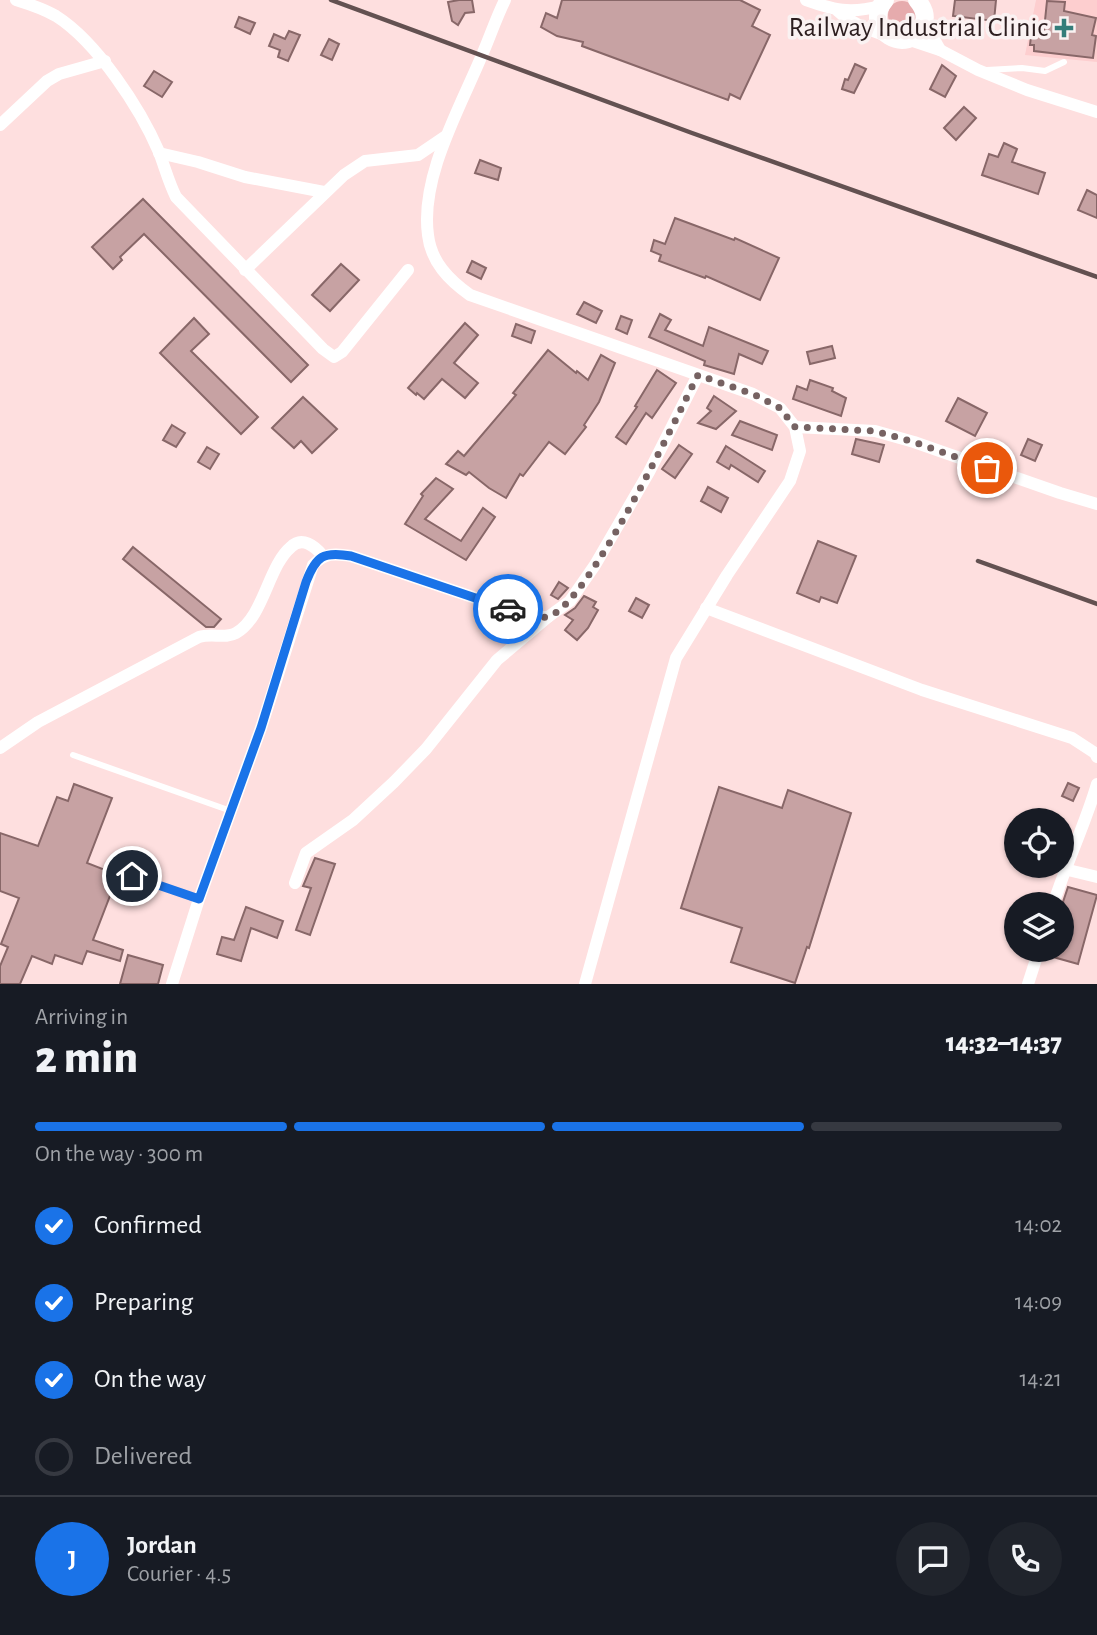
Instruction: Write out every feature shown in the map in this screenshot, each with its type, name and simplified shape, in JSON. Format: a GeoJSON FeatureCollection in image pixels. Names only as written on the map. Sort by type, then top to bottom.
{"type":"FeatureCollection","features":[{"type":"Feature","properties":{"kind":"street"},"geometry":{"type":"LineString","coordinates":[[16,0],[55,15],[105,61],[159,153],[165,176],[176,197],[323,349],[334,357],[342,352],[408,270]]}},
{"type":"Feature","properties":{"kind":"street"},"geometry":{"type":"LineString","coordinates":[[505,0],[446,136],[427,202],[428,236],[436,261],[450,280],[470,295],[753,394],[780,408],[795,427],[800,451],[790,481],[676,658],[585,984]]}},
{"type":"Feature","properties":{"kind":"street"},"geometry":{"type":"LineString","coordinates":[[806,0],[838,11],[855,11],[881,2],[878,19],[883,32],[888,36]]}},
{"type":"Feature","properties":{"kind":"street"},"geometry":{"type":"LineString","coordinates":[[906,39],[918,33],[921,6]]}},
{"type":"Feature","properties":{"kind":"street"},"geometry":{"type":"LineString","coordinates":[[921,6],[940,50]]}},
{"type":"Feature","properties":{"kind":"street"},"geometry":{"type":"LineString","coordinates":[[838,11],[848,20],[871,31],[940,50],[978,70],[1027,90],[1097,112]]}},
{"type":"Feature","properties":{"kind":"street"},"geometry":{"type":"LineString","coordinates":[[0,125],[47,81],[59,74],[105,61]]}},
{"type":"Feature","properties":{"kind":"street"},"geometry":{"type":"LineString","coordinates":[[245,270],[344,175],[365,162],[418,155],[446,136]]}},
{"type":"Feature","properties":{"kind":"street"},"geometry":{"type":"LineString","coordinates":[[159,153],[245,177],[324,192]]}},
{"type":"Feature","properties":{"kind":"street"},"geometry":{"type":"LineString","coordinates":[[295,883],[306,853],[353,820],[394,782],[426,749],[497,660],[570,601],[595,565],[649,472],[698,375]]}},
{"type":"Feature","properties":{"kind":"street"},"geometry":{"type":"LineString","coordinates":[[795,427],[875,431],[1097,504]]}},
{"type":"Feature","properties":{"kind":"street"},"geometry":{"type":"LineString","coordinates":[[0,748],[38,722],[199,637],[209,634],[235,634],[254,612],[291,546],[299,542],[308,543],[316,547],[323,556]]}},
{"type":"Feature","properties":{"kind":"street"},"geometry":{"type":"LineString","coordinates":[[172,984],[199,899],[261,728],[313,565],[323,556],[351,556],[532,617],[548,617]]}},
{"type":"Feature","properties":{"kind":"street"},"geometry":{"type":"LineString","coordinates":[[706,608],[922,690],[1072,738],[1097,757]]}},
{"type":"Feature","properties":{"kind":"street"},"geometry":{"type":"LineString","coordinates":[[1074,848],[1092,809],[1097,784]]}},
{"type":"Feature","properties":{"kind":"street"},"geometry":{"type":"LineString","coordinates":[[1092,809],[1097,829]]}},
{"type":"Feature","properties":{"kind":"street"},"geometry":{"type":"LineString","coordinates":[[1074,871],[1097,877]]}},
{"type":"Feature","properties":{"kind":"street"},"geometry":{"type":"LineString","coordinates":[[1032,983],[1036,962]]}},
{"type":"Feature","properties":{"kind":"lane"},"geometry":{"type":"LineString","coordinates":[[978,70],[1022,68],[1045,71],[1064,62]]}},
{"type":"Feature","properties":{"kind":"lane"},"geometry":{"type":"LineString","coordinates":[[73,755],[231,811]]}},
{"type":"Feature","properties":{"kind":"lane"},"geometry":{"type":"LineString","coordinates":[[132,876],[199,899]]}},
{"type":"Feature","properties":{"kind":"shaded area","name":"Railway Industrial Clinic"},"geometry":{"type":"Polygon","coordinates":[[[1036,0],[1097,0],[1097,62],[1025,55],[1036,0]]]}},
{"type":"Feature","properties":{"kind":"shaded area"},"geometry":{"type":"Polygon","coordinates":[[[902,1],[912,5],[916,15],[912,25],[902,29],[892,25],[888,15],[892,5],[902,1]]]}},
{"type":"Feature","properties":{"kind":"building"},"geometry":{"type":"Polygon","coordinates":[[[472,0],[474,12],[465,13],[458,25],[452,21],[448,2],[472,0]]]}},
{"type":"Feature","properties":{"kind":"building"},"geometry":{"type":"Polygon","coordinates":[[[562,0],[740,0],[760,10],[752,26],[770,35],[740,99],[730,94],[728,100],[582,46],[583,42],[557,36],[541,27],[546,13],[557,18],[562,0]]]}},
{"type":"Feature","properties":{"kind":"building"},"geometry":{"type":"Polygon","coordinates":[[[955,0],[996,0],[994,21],[953,16],[955,0]]]}},
{"type":"Feature","properties":{"kind":"building","name":"Railway Industrial Clinic"},"geometry":{"type":"Polygon","coordinates":[[[1047,1],[1065,2],[1064,11],[1096,18],[1092,35],[1096,36],[1093,58],[1034,51],[1034,45],[1030,45],[1032,28],[1044,30],[1047,1]]]}},
{"type":"Feature","properties":{"kind":"building"},"geometry":{"type":"Polygon","coordinates":[[[239,17],[255,23],[250,34],[235,27],[239,17]]]}},
{"type":"Feature","properties":{"kind":"building"},"geometry":{"type":"Polygon","coordinates":[[[289,31],[300,35],[288,61],[278,57],[280,50],[269,46],[274,34],[285,39],[289,31]]]}},
{"type":"Feature","properties":{"kind":"building"},"geometry":{"type":"Polygon","coordinates":[[[329,39],[339,44],[332,60],[321,55],[329,39]]]}},
{"type":"Feature","properties":{"kind":"building"},"geometry":{"type":"Polygon","coordinates":[[[855,64],[866,69],[854,93],[842,89],[855,64]]]}},
{"type":"Feature","properties":{"kind":"building"},"geometry":{"type":"Polygon","coordinates":[[[942,65],[956,76],[945,97],[930,89],[942,65]]]}},
{"type":"Feature","properties":{"kind":"building"},"geometry":{"type":"Polygon","coordinates":[[[154,71],[172,82],[162,97],[144,86],[154,71]]]}},
{"type":"Feature","properties":{"kind":"building"},"geometry":{"type":"Polygon","coordinates":[[[964,107],[976,118],[956,140],[944,128],[964,107]]]}},
{"type":"Feature","properties":{"kind":"building"},"geometry":{"type":"Polygon","coordinates":[[[1004,143],[1017,149],[1012,162],[1045,173],[1038,194],[982,175],[989,154],[998,157],[1004,143]]]}},
{"type":"Feature","properties":{"kind":"building"},"geometry":{"type":"Polygon","coordinates":[[[480,160],[501,168],[498,180],[475,173],[480,160]]]}},
{"type":"Feature","properties":{"kind":"building"},"geometry":{"type":"Polygon","coordinates":[[[1087,190],[1097,195],[1097,218],[1078,210],[1087,190]]]}},
{"type":"Feature","properties":{"kind":"building"},"geometry":{"type":"Polygon","coordinates":[[[143,199],[308,365],[291,382],[144,234],[120,257],[122,260],[113,269],[92,247],[143,199]]]}},
{"type":"Feature","properties":{"kind":"building"},"geometry":{"type":"Polygon","coordinates":[[[675,218],[734,240],[735,238],[779,258],[760,300],[706,276],[705,278],[659,261],[661,255],[651,251],[654,240],[665,244],[675,218]]]}},
{"type":"Feature","properties":{"kind":"building"},"geometry":{"type":"Polygon","coordinates":[[[472,261],[486,268],[481,279],[467,272],[472,261]]]}},
{"type":"Feature","properties":{"kind":"building"},"geometry":{"type":"Polygon","coordinates":[[[341,264],[359,280],[330,311],[312,295],[341,264]]]}},
{"type":"Feature","properties":{"kind":"building"},"geometry":{"type":"Polygon","coordinates":[[[584,302],[602,311],[596,323],[577,314],[584,302]]]}},
{"type":"Feature","properties":{"kind":"building"},"geometry":{"type":"Polygon","coordinates":[[[660,314],[671,320],[665,330],[703,346],[709,327],[768,351],[762,364],[739,354],[734,374],[704,365],[705,361],[649,337],[660,314]]]}},
{"type":"Feature","properties":{"kind":"building"},"geometry":{"type":"Polygon","coordinates":[[[621,316],[632,320],[627,334],[616,329],[621,316]]]}},
{"type":"Feature","properties":{"kind":"building"},"geometry":{"type":"Polygon","coordinates":[[[194,318],[209,334],[191,351],[258,417],[241,434],[160,353],[194,318]]]}},
{"type":"Feature","properties":{"kind":"building"},"geometry":{"type":"Polygon","coordinates":[[[465,323],[478,335],[454,363],[478,383],[465,398],[442,379],[424,399],[417,393],[416,395],[408,388],[465,323]]]}},
{"type":"Feature","properties":{"kind":"building"},"geometry":{"type":"Polygon","coordinates":[[[516,324],[535,331],[531,343],[512,336],[516,324]]]}},
{"type":"Feature","properties":{"kind":"building"},"geometry":{"type":"Polygon","coordinates":[[[832,346],[835,358],[810,364],[807,352],[832,346]]]}},
{"type":"Feature","properties":{"kind":"building"},"geometry":{"type":"Polygon","coordinates":[[[548,350],[588,380],[601,355],[615,363],[599,402],[584,425],[586,427],[565,454],[549,442],[523,476],[520,474],[506,498],[469,472],[466,475],[446,464],[458,451],[464,456],[516,395],[513,393],[548,350]]]}},
{"type":"Feature","properties":{"kind":"building"},"geometry":{"type":"Polygon","coordinates":[[[657,370],[676,383],[652,418],[646,413],[626,444],[616,437],[637,407],[635,406],[657,370]]]}},
{"type":"Feature","properties":{"kind":"building"},"geometry":{"type":"Polygon","coordinates":[[[810,380],[833,388],[832,391],[846,398],[841,416],[793,399],[797,386],[807,390],[810,380]]]}},
{"type":"Feature","properties":{"kind":"building"},"geometry":{"type":"Polygon","coordinates":[[[714,396],[736,411],[716,429],[698,423],[711,411],[707,408],[714,396]]]}},
{"type":"Feature","properties":{"kind":"building"},"geometry":{"type":"Polygon","coordinates":[[[303,397],[337,429],[312,453],[301,441],[294,448],[272,428],[303,397]]]}},
{"type":"Feature","properties":{"kind":"building"},"geometry":{"type":"Polygon","coordinates":[[[958,398],[987,413],[975,436],[946,421],[958,398]]]}},
{"type":"Feature","properties":{"kind":"building"},"geometry":{"type":"Polygon","coordinates":[[[740,421],[777,435],[772,450],[732,435],[740,421]]]}},
{"type":"Feature","properties":{"kind":"building"},"geometry":{"type":"Polygon","coordinates":[[[172,425],[185,433],[176,447],[163,440],[172,425]]]}},
{"type":"Feature","properties":{"kind":"building"},"geometry":{"type":"Polygon","coordinates":[[[856,439],[884,445],[879,462],[852,454],[856,439]]]}},
{"type":"Feature","properties":{"kind":"building"},"geometry":{"type":"Polygon","coordinates":[[[1028,439],[1042,445],[1035,461],[1021,455],[1028,439]]]}},
{"type":"Feature","properties":{"kind":"building"},"geometry":{"type":"Polygon","coordinates":[[[679,445],[692,454],[675,478],[662,469],[679,445]]]}},
{"type":"Feature","properties":{"kind":"building"},"geometry":{"type":"Polygon","coordinates":[[[726,446],[765,471],[758,482],[731,465],[729,469],[717,462],[726,446]]]}},
{"type":"Feature","properties":{"kind":"building"},"geometry":{"type":"Polygon","coordinates":[[[207,447],[219,454],[210,469],[198,462],[207,447]]]}},
{"type":"Feature","properties":{"kind":"building"},"geometry":{"type":"Polygon","coordinates":[[[436,478],[453,489],[425,519],[461,541],[483,508],[495,517],[466,560],[405,524],[423,496],[421,494],[436,478]]]}},
{"type":"Feature","properties":{"kind":"building"},"geometry":{"type":"Polygon","coordinates":[[[708,487],[728,498],[721,512],[701,501],[708,487]]]}},
{"type":"Feature","properties":{"kind":"building"},"geometry":{"type":"Polygon","coordinates":[[[818,541],[856,556],[837,603],[821,597],[819,602],[797,593],[818,541]]]}},
{"type":"Feature","properties":{"kind":"building"},"geometry":{"type":"Polygon","coordinates":[[[133,547],[221,619],[214,627],[206,627],[123,559],[133,547]]]}},
{"type":"Feature","properties":{"kind":"building"},"geometry":{"type":"Polygon","coordinates":[[[559,582],[568,588],[558,599],[551,595],[559,582]]]}},
{"type":"Feature","properties":{"kind":"building"},"geometry":{"type":"Polygon","coordinates":[[[584,596],[596,602],[593,607],[598,610],[588,628],[577,640],[565,630],[573,620],[565,615],[575,608],[584,596]]]}},
{"type":"Feature","properties":{"kind":"building"},"geometry":{"type":"Polygon","coordinates":[[[636,598],[649,605],[642,618],[629,611],[636,598]]]}},
{"type":"Feature","properties":{"kind":"building"},"geometry":{"type":"Polygon","coordinates":[[[1068,783],[1079,788],[1073,801],[1062,796],[1068,783]]]}},
{"type":"Feature","properties":{"kind":"building"},"geometry":{"type":"Polygon","coordinates":[[[74,784],[112,798],[87,863],[118,875],[93,940],[123,950],[120,961],[87,951],[82,964],[55,955],[52,964],[32,956],[20,984],[0,984],[0,966],[8,947],[1,944],[19,898],[0,891],[0,833],[38,846],[57,797],[68,801],[74,784]]]}},
{"type":"Feature","properties":{"kind":"building"},"geometry":{"type":"Polygon","coordinates":[[[719,787],[782,808],[788,790],[851,813],[809,948],[807,947],[795,983],[731,962],[742,928],[681,908],[719,787]]]}},
{"type":"Feature","properties":{"kind":"building"},"geometry":{"type":"Polygon","coordinates":[[[315,858],[335,864],[310,935],[296,930],[311,888],[303,886],[315,858]]]}},
{"type":"Feature","properties":{"kind":"building"},"geometry":{"type":"Polygon","coordinates":[[[1068,887],[1097,895],[1078,964],[1071,962],[1074,962],[1074,892],[1066,892],[1068,887]]]}},
{"type":"Feature","properties":{"kind":"building"},"geometry":{"type":"Polygon","coordinates":[[[246,907],[283,921],[277,938],[251,928],[241,961],[217,954],[222,937],[234,940],[246,907]]]}},
{"type":"Feature","properties":{"kind":"building"},"geometry":{"type":"Polygon","coordinates":[[[128,955],[163,965],[158,984],[120,984],[128,955]]]}},
{"type":"Feature","properties":{"kind":"railway"},"geometry":{"type":"LineString","coordinates":[[331,0],[692,133],[1097,277]]}},
{"type":"Feature","properties":{"kind":"railway"},"geometry":{"type":"LineString","coordinates":[[978,561],[1097,604]]}},
{"type":"Feature","properties":{"kind":"way so far"},"geometry":{"type":"LineString","coordinates":[[508,609],[532,617],[548,617],[570,601],[595,565],[649,472],[698,375],[753,394],[780,408],[795,427],[875,431],[987,468]]}},
{"type":"Feature","properties":{"kind":"place","name":"Railway Industrial Clinic"},"geometry":{"type":"Point","coordinates":[1064,28]}},
{"type":"Feature","properties":{"kind":"route"},"geometry":{"type":"LineString","coordinates":[[132,876],[199,899],[261,728],[306,582],[313,565],[323,556],[351,556],[508,609]]}}]}
